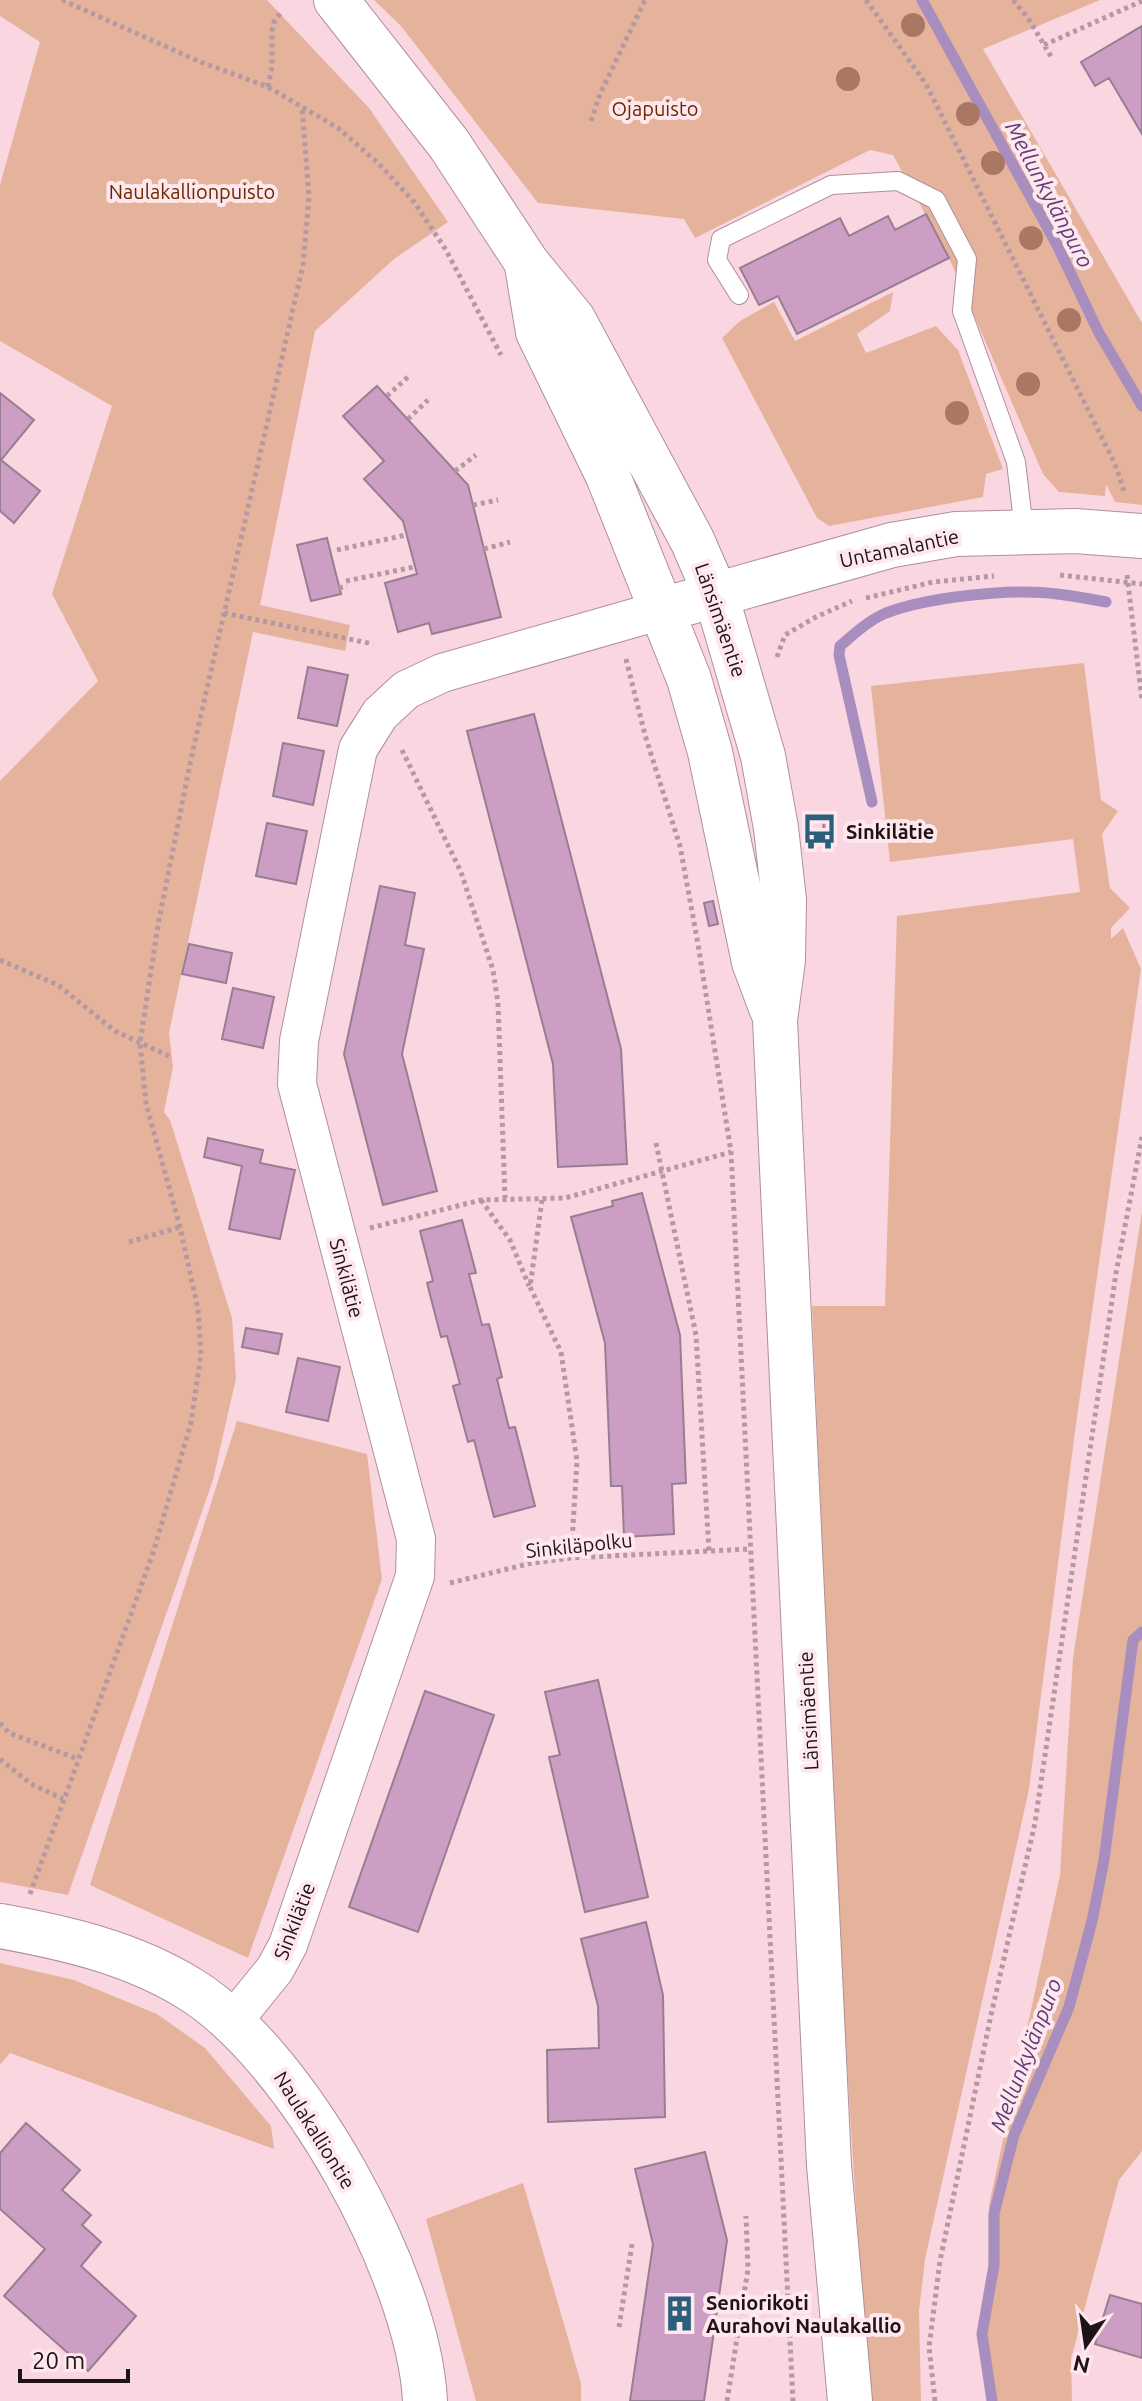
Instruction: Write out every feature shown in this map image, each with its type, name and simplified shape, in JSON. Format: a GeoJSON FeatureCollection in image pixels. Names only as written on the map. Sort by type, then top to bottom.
{"type":"FeatureCollection","features":[{"type":"Feature","properties":{"kind":"main road","name":"Länsimäentie"},"geometry":{"type":"LineString","coordinates":[[336,0],[449,144],[527,263],[573,319],[666,490],[716,595],[763,756],[776,828],[784,915],[783,960],[775,1020],[829,2165],[850,2401]]}},
{"type":"Feature","properties":{"kind":"main road","name":"Länsimäentie"},"geometry":{"type":"LineString","coordinates":[[292,6],[317,16],[406,88]]}},
{"type":"Feature","properties":{"kind":"main road","name":"Länsimäentie"},"geometry":{"type":"LineString","coordinates":[[527,263],[538,332],[608,476],[689,679],[710,752],[754,962],[775,1020]]}},
{"type":"Feature","properties":{"kind":"main road","name":"Untamalantie"},"geometry":{"type":"LineString","coordinates":[[662,610],[892,545],[956,534],[1075,531],[1136,522]]}},
{"type":"Feature","properties":{"kind":"main road","name":"Naulakalliontie"},"geometry":{"type":"LineString","coordinates":[[14,1913],[114,1953],[189,1988],[233,2021],[277,2068],[327,2141],[386,2253],[410,2322],[425,2401]]}},
{"type":"Feature","properties":{"kind":"street","name":"Sinkilätie"},"geometry":{"type":"LineString","coordinates":[[233,2021],[275,1969],[288,1945],[415,1576],[416,1539],[297,1084],[299,1041],[358,749],[380,714],[406,690],[442,673],[662,610]]}},
{"type":"Feature","properties":{"kind":"lane"},"geometry":{"type":"LineString","coordinates":[[739,295],[717,260],[721,239],[831,185],[898,181],[936,200],[967,259],[962,311],[1016,462],[1024,530]]}},
{"type":"Feature","properties":{"kind":"path"},"geometry":{"type":"LineString","coordinates":[[62,0],[198,61],[268,87],[338,128],[378,163],[414,202],[446,250],[501,356]]}},
{"type":"Feature","properties":{"kind":"path"},"geometry":{"type":"LineString","coordinates":[[591,121],[600,94],[645,0]]}},
{"type":"Feature","properties":{"kind":"path"},"geometry":{"type":"LineString","coordinates":[[866,0],[926,84],[1115,464],[1136,522]]}},
{"type":"Feature","properties":{"kind":"path"},"geometry":{"type":"LineString","coordinates":[[1013,0],[1052,58]]}},
{"type":"Feature","properties":{"kind":"path"},"geometry":{"type":"LineString","coordinates":[[1044,45],[1142,1]]}},
{"type":"Feature","properties":{"kind":"path"},"geometry":{"type":"LineString","coordinates":[[268,87],[274,22],[292,6]]}},
{"type":"Feature","properties":{"kind":"path"},"geometry":{"type":"LineString","coordinates":[[14,1913],[63,1799],[153,1553],[191,1423],[201,1354],[198,1309],[180,1227],[146,1104],[140,1043],[158,925],[224,613],[303,265],[309,197],[302,106]]}},
{"type":"Feature","properties":{"kind":"path"},"geometry":{"type":"LineString","coordinates":[[387,396],[408,377]]}},
{"type":"Feature","properties":{"kind":"path"},"geometry":{"type":"LineString","coordinates":[[408,419],[428,400]]}},
{"type":"Feature","properties":{"kind":"path"},"geometry":{"type":"LineString","coordinates":[[455,471],[476,455]]}},
{"type":"Feature","properties":{"kind":"path"},"geometry":{"type":"LineString","coordinates":[[473,505],[498,500]]}},
{"type":"Feature","properties":{"kind":"path"},"geometry":{"type":"LineString","coordinates":[[337,550],[406,535]]}},
{"type":"Feature","properties":{"kind":"path"},"geometry":{"type":"LineString","coordinates":[[484,549],[510,542]]}},
{"type":"Feature","properties":{"kind":"path"},"geometry":{"type":"LineString","coordinates":[[339,588],[414,567]]}},
{"type":"Feature","properties":{"kind":"path"},"geometry":{"type":"LineString","coordinates":[[767,659],[777,657],[785,635],[852,601],[933,582],[1005,575]]}},
{"type":"Feature","properties":{"kind":"path"},"geometry":{"type":"LineString","coordinates":[[1058,575],[1142,584]]}},
{"type":"Feature","properties":{"kind":"path"},"geometry":{"type":"LineString","coordinates":[[1126,582],[1142,700]]}},
{"type":"Feature","properties":{"kind":"path"},"geometry":{"type":"LineString","coordinates":[[224,613],[373,644]]}},
{"type":"Feature","properties":{"kind":"path"},"geometry":{"type":"LineString","coordinates":[[617,624],[645,735],[680,846],[731,1152],[793,2401]]}},
{"type":"Feature","properties":{"kind":"path"},"geometry":{"type":"LineString","coordinates":[[380,714],[396,737],[461,872],[493,970],[498,1003],[505,1198]]}},
{"type":"Feature","properties":{"kind":"path"},"geometry":{"type":"LineString","coordinates":[[0,960],[58,985],[115,1031],[171,1057]]}},
{"type":"Feature","properties":{"kind":"path"},"geometry":{"type":"LineString","coordinates":[[935,2401],[929,2347],[940,2261],[1035,1823],[1116,1273],[1142,1137]]}},
{"type":"Feature","properties":{"kind":"path"},"geometry":{"type":"LineString","coordinates":[[656,1143],[696,1335],[709,1551]]}},
{"type":"Feature","properties":{"kind":"path"},"geometry":{"type":"LineString","coordinates":[[337,1238],[444,1207],[481,1200],[565,1198],[731,1152]]}},
{"type":"Feature","properties":{"kind":"path"},"geometry":{"type":"LineString","coordinates":[[481,1200],[510,1240],[561,1352],[577,1461],[571,1558]]}},
{"type":"Feature","properties":{"kind":"path"},"geometry":{"type":"LineString","coordinates":[[530,1287],[542,1200]]}},
{"type":"Feature","properties":{"kind":"path"},"geometry":{"type":"LineString","coordinates":[[129,1242],[180,1227]]}},
{"type":"Feature","properties":{"kind":"path","name":"Sinkiläpolku"},"geometry":{"type":"LineString","coordinates":[[415,1576],[442,1585],[532,1563],[571,1558],[750,1549]]}},
{"type":"Feature","properties":{"kind":"path"},"geometry":{"type":"LineString","coordinates":[[0,1723],[9,1733],[78,1759]]}},
{"type":"Feature","properties":{"kind":"path"},"geometry":{"type":"LineString","coordinates":[[0,1759],[31,1784],[63,1799]]}},
{"type":"Feature","properties":{"kind":"path"},"geometry":{"type":"LineString","coordinates":[[727,2401],[748,2269],[746,2216]]}},
{"type":"Feature","properties":{"kind":"path"},"geometry":{"type":"LineString","coordinates":[[619,2327],[632,2244]]}},
{"type":"Feature","properties":{"kind":"green space","name":"Naulakallionpuisto"},"geometry":{"type":"Polygon","coordinates":[[[0,0],[267,0],[369,108],[448,222],[394,259],[315,331],[260,605],[350,625],[345,651],[253,632],[169,1033],[173,1067],[164,1112],[170,1120],[232,1318],[236,1378],[213,1480],[68,1895],[0,1882],[0,781],[98,681],[52,594],[112,406],[0,341],[0,185],[40,42],[0,16],[0,0]]]}},
{"type":"Feature","properties":{"kind":"green space","name":"Ojapuisto"},"geometry":{"type":"Polygon","coordinates":[[[374,0],[1100,0],[983,49],[1142,323],[1142,505],[1115,502],[1106,484],[1105,496],[1059,492],[1043,474],[949,258],[893,155],[870,150],[695,238],[684,219],[538,203],[401,26],[374,0]]]}},
{"type":"Feature","properties":{"kind":"green space"},"geometry":{"type":"Polygon","coordinates":[[[893,292],[890,311],[857,334],[866,353],[936,326],[958,350],[1003,469],[986,474],[983,497],[829,526],[817,518],[722,338],[740,321],[774,302],[795,341],[893,292]]]}},
{"type":"Feature","properties":{"kind":"green space"},"geometry":{"type":"Polygon","coordinates":[[[1084,663],[1101,800],[1118,811],[1102,834],[1110,888],[1130,908],[1111,928],[1111,939],[1123,928],[1141,969],[1076,1424],[1029,1789],[925,2259],[919,2311],[921,2401],[871,2401],[843,1991],[812,1306],[885,1306],[897,916],[1080,892],[1073,839],[890,862],[871,686],[1084,663]]]}},
{"type":"Feature","properties":{"kind":"green space"},"geometry":{"type":"Polygon","coordinates":[[[1142,1211],[1142,2151],[1119,2180],[1071,2359],[1072,2401],[987,2401],[989,2205],[1060,1875],[1073,1658],[1142,1211]]]}},
{"type":"Feature","properties":{"kind":"green space"},"geometry":{"type":"Polygon","coordinates":[[[237,1421],[367,1454],[382,1579],[248,1958],[90,1885],[237,1421]]]}},
{"type":"Feature","properties":{"kind":"green space"},"geometry":{"type":"Polygon","coordinates":[[[0,1963],[74,1980],[157,2014],[205,2048],[271,2126],[274,2149],[10,2053],[0,2065],[0,1963]]]}},
{"type":"Feature","properties":{"kind":"green space"},"geometry":{"type":"Polygon","coordinates":[[[523,2183],[581,2383],[581,2401],[476,2401],[426,2219],[523,2183]]]}},
{"type":"Feature","properties":{"kind":"building"},"geometry":{"type":"Polygon","coordinates":[[[1142,26],[1142,134],[1109,78],[1095,86],[1081,62],[1142,26]]]}},
{"type":"Feature","properties":{"kind":"building"},"geometry":{"type":"Polygon","coordinates":[[[926,214],[949,258],[797,334],[778,296],[759,305],[740,268],[840,218],[849,236],[888,216],[895,230],[926,214]]]}},
{"type":"Feature","properties":{"kind":"building"},"geometry":{"type":"Polygon","coordinates":[[[377,386],[468,485],[501,617],[432,634],[429,623],[398,632],[385,583],[417,574],[403,521],[364,479],[384,461],[343,416],[377,386]]]}},
{"type":"Feature","properties":{"kind":"building"},"geometry":{"type":"Polygon","coordinates":[[[0,393],[34,420],[1,460],[40,491],[14,523],[0,511],[0,393]]]}},
{"type":"Feature","properties":{"kind":"building"},"geometry":{"type":"Polygon","coordinates":[[[327,538],[341,594],[311,601],[297,545],[327,538]]]}},
{"type":"Feature","properties":{"kind":"building"},"geometry":{"type":"Polygon","coordinates":[[[308,667],[348,675],[337,726],[298,718],[308,667]]]}},
{"type":"Feature","properties":{"kind":"building"},"geometry":{"type":"Polygon","coordinates":[[[534,714],[621,1049],[627,1164],[558,1167],[553,1064],[467,731],[534,714]]]}},
{"type":"Feature","properties":{"kind":"building"},"geometry":{"type":"Polygon","coordinates":[[[283,743],[324,751],[313,805],[273,796],[283,743]]]}},
{"type":"Feature","properties":{"kind":"building"},"geometry":{"type":"Polygon","coordinates":[[[832,813],[833,838],[824,838],[823,814],[832,813]]]}},
{"type":"Feature","properties":{"kind":"building"},"geometry":{"type":"Polygon","coordinates":[[[267,823],[307,831],[296,884],[256,876],[267,823]]]}},
{"type":"Feature","properties":{"kind":"building"},"geometry":{"type":"Polygon","coordinates":[[[380,886],[415,893],[405,945],[424,949],[402,1054],[437,1191],[383,1205],[344,1054],[380,886]]]}},
{"type":"Feature","properties":{"kind":"building"},"geometry":{"type":"Polygon","coordinates":[[[713,901],[718,924],[709,926],[704,903],[713,901]]]}},
{"type":"Feature","properties":{"kind":"building"},"geometry":{"type":"Polygon","coordinates":[[[189,944],[232,953],[226,983],[182,974],[189,944]]]}},
{"type":"Feature","properties":{"kind":"building"},"geometry":{"type":"Polygon","coordinates":[[[233,988],[274,997],[263,1048],[222,1039],[233,988]]]}},
{"type":"Feature","properties":{"kind":"building"},"geometry":{"type":"Polygon","coordinates":[[[208,1138],[263,1150],[260,1163],[295,1170],[280,1239],[229,1229],[242,1166],[204,1157],[208,1138]]]}},
{"type":"Feature","properties":{"kind":"building"},"geometry":{"type":"Polygon","coordinates":[[[642,1193],[680,1335],[686,1483],[672,1484],[674,1534],[624,1537],[622,1486],[611,1486],[605,1343],[571,1217],[613,1206],[612,1201],[642,1193]]]}},
{"type":"Feature","properties":{"kind":"building"},"geometry":{"type":"Polygon","coordinates":[[[462,1220],[476,1273],[469,1274],[482,1325],[489,1324],[502,1377],[497,1379],[509,1428],[515,1427],[535,1506],[494,1517],[474,1440],[468,1442],[453,1386],[460,1384],[447,1336],[441,1337],[427,1283],[433,1281],[420,1231],[462,1220]]]}},
{"type":"Feature","properties":{"kind":"building"},"geometry":{"type":"Polygon","coordinates":[[[246,1328],[282,1334],[278,1354],[242,1347],[246,1328]]]}},
{"type":"Feature","properties":{"kind":"building"},"geometry":{"type":"Polygon","coordinates":[[[298,1358],[340,1367],[328,1421],[286,1412],[298,1358]]]}},
{"type":"Feature","properties":{"kind":"building"},"geometry":{"type":"Polygon","coordinates":[[[598,1680],[648,1897],[585,1912],[549,1757],[560,1755],[545,1692],[598,1680]]]}},
{"type":"Feature","properties":{"kind":"building"},"geometry":{"type":"Polygon","coordinates":[[[425,1691],[494,1715],[418,1932],[349,1907],[425,1691]]]}},
{"type":"Feature","properties":{"kind":"building"},"geometry":{"type":"Polygon","coordinates":[[[646,1922],[663,1995],[665,2117],[548,2122],[547,2050],[599,2048],[598,2006],[581,1939],[646,1922]]]}},
{"type":"Feature","properties":{"kind":"building"},"geometry":{"type":"Polygon","coordinates":[[[26,2123],[80,2170],[62,2190],[91,2215],[82,2225],[101,2242],[81,2266],[136,2316],[88,2371],[4,2296],[45,2249],[0,2209],[0,2153],[26,2123]]]}},
{"type":"Feature","properties":{"kind":"building","name":"Seniorikoti Aurahovi Naulakallio"},"geometry":{"type":"Polygon","coordinates":[[[705,2152],[727,2240],[704,2401],[630,2401],[653,2244],[635,2169],[705,2152]]]}},
{"type":"Feature","properties":{"kind":"building"},"geometry":{"type":"Polygon","coordinates":[[[1110,2295],[1142,2304],[1142,2358],[1095,2344],[1110,2295]]]}},
{"type":"Feature","properties":{"kind":"waterway","name":"Mellunkylänpuro"},"geometry":{"type":"LineString","coordinates":[[922,0],[1056,243],[1099,333],[1142,406]]}},
{"type":"Feature","properties":{"kind":"waterway"},"geometry":{"type":"LineString","coordinates":[[872,802],[839,655],[840,646],[886,613],[947,598],[1038,592],[1106,602]]}},
{"type":"Feature","properties":{"kind":"waterway","name":"Mellunkylänpuro"},"geometry":{"type":"LineString","coordinates":[[992,2401],[982,2334],[994,2265],[994,2214],[1014,2135],[1069,2007],[1092,1921],[1104,1860],[1133,1640],[1142,1632]]}},
{"type":"Feature","properties":{"kind":"place","name":"Sinkilätie"},"geometry":{"type":"Point","coordinates":[820,831]}},
{"type":"Feature","properties":{"kind":"place","name":"Seniorikoti Aurahovi Naulakallio"},"geometry":{"type":"Point","coordinates":[680,2314]}}]}
